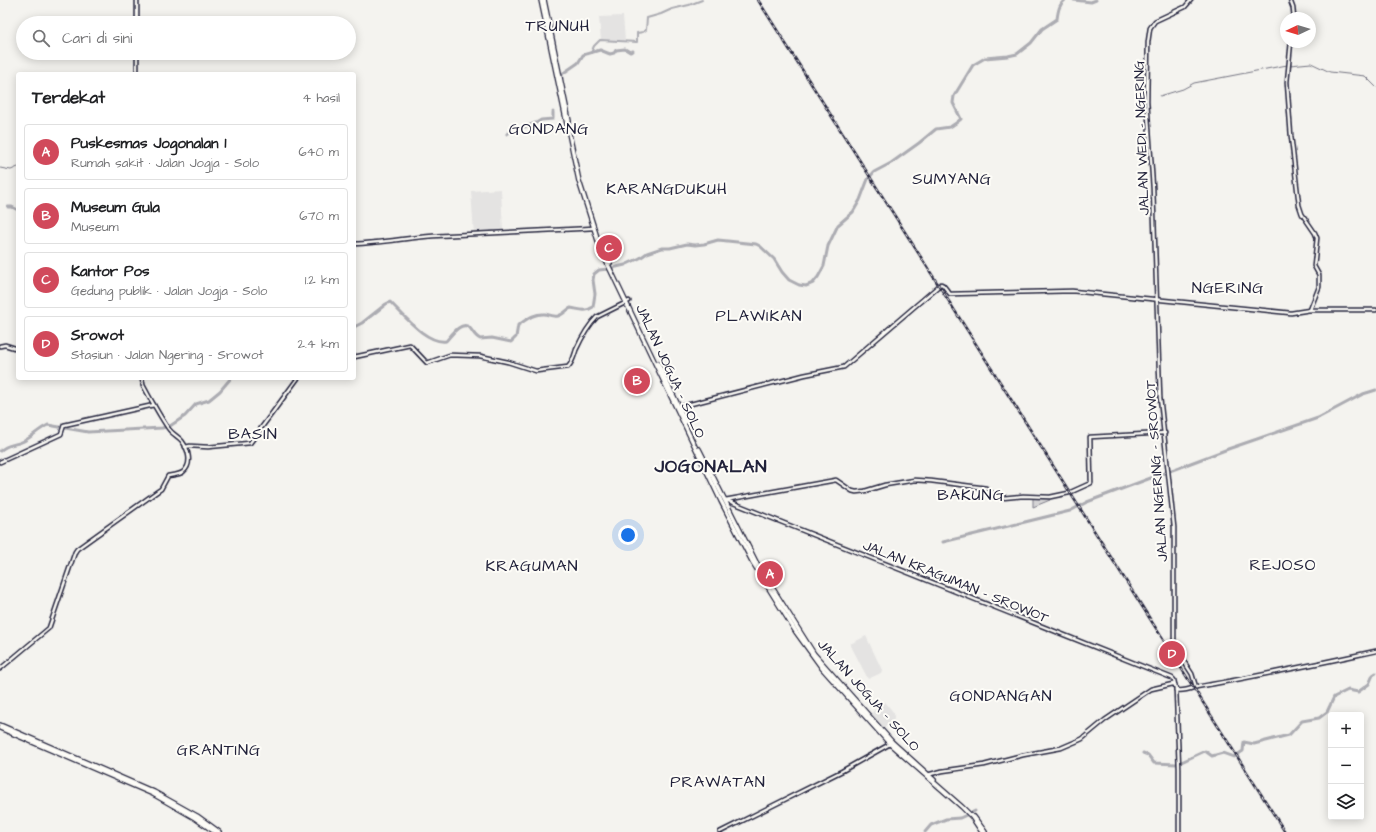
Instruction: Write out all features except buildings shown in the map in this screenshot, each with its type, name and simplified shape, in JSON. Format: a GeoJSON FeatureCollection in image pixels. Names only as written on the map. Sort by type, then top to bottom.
{"type":"FeatureCollection","features":[{"type":"Feature","properties":{"kind":"highway","name":"JALAN JOGJA - SOLO"},"geometry":{"type":"LineString","coordinates":[[541,0],[579,182],[601,250],[614,272],[740,538],[784,609],[804,645],[822,668],[891,743],[969,812],[984,832]]}},
{"type":"Feature","properties":{"kind":"highway","name":"JALAN JOGJA - SOLO"},"geometry":{"type":"LineString","coordinates":[[544,0],[582,184],[610,265]]}},
{"type":"Feature","properties":{"kind":"highway","name":"JALAN JOGJA - SOLO"},"geometry":{"type":"LineString","coordinates":[[678,407],[769,587]]}},
{"type":"Feature","properties":{"kind":"highway"},"geometry":{"type":"LineString","coordinates":[[0,726],[170,800],[197,816],[219,832]]}},
{"type":"Feature","properties":{"kind":"highway"},"geometry":{"type":"LineString","coordinates":[[111,774],[168,802],[215,832]]}},
{"type":"Feature","properties":{"kind":"main road"},"geometry":{"type":"LineString","coordinates":[[136,16],[137,0]]}},
{"type":"Feature","properties":{"kind":"main road","name":"JALAN WEDI - NGERING"},"geometry":{"type":"LineString","coordinates":[[1156,300],[1147,101],[1149,31],[1153,23],[1181,9],[1191,0]]}},
{"type":"Feature","properties":{"kind":"main road"},"geometry":{"type":"LineString","coordinates":[[1290,0],[1293,12]]}},
{"type":"Feature","properties":{"kind":"main road"},"geometry":{"type":"LineString","coordinates":[[1290,48],[1287,82],[1291,136],[1299,205],[1302,214],[1314,232],[1316,238],[1314,266],[1319,275],[1319,287],[1310,310]]}},
{"type":"Feature","properties":{"kind":"main road"},"geometry":{"type":"LineString","coordinates":[[137,60],[137,72]]}},
{"type":"Feature","properties":{"kind":"main road"},"geometry":{"type":"LineString","coordinates":[[356,244],[379,243],[434,236],[593,228]]}},
{"type":"Feature","properties":{"kind":"main road"},"geometry":{"type":"LineString","coordinates":[[678,407],[804,375],[844,367],[941,284],[950,294],[1072,291],[1291,313],[1310,310],[1376,310]]}},
{"type":"Feature","properties":{"kind":"main road","name":"JALAN NGERING - SROWOT"},"geometry":{"type":"LineString","coordinates":[[1156,300],[1160,397],[1165,433],[1174,538],[1174,646],[1192,674],[1196,687]]}},
{"type":"Feature","properties":{"kind":"main road"},"geometry":{"type":"LineString","coordinates":[[356,357],[408,345],[412,347],[426,363],[450,355],[480,356],[536,371],[568,367],[571,364],[576,349],[597,317],[628,302]]}},
{"type":"Feature","properties":{"kind":"main road"},"geometry":{"type":"LineString","coordinates":[[0,346],[5,345],[16,348]]}},
{"type":"Feature","properties":{"kind":"main road"},"geometry":{"type":"LineString","coordinates":[[0,669],[49,628],[77,548],[158,491],[168,476],[183,472],[189,461],[189,455],[186,447],[165,424],[141,380]]}},
{"type":"Feature","properties":{"kind":"main road"},"geometry":{"type":"LineString","coordinates":[[186,447],[208,447],[250,443],[297,380]]}},
{"type":"Feature","properties":{"kind":"main road"},"geometry":{"type":"LineString","coordinates":[[3,460],[61,434],[63,427],[66,424],[154,405]]}},
{"type":"Feature","properties":{"kind":"main road"},"geometry":{"type":"LineString","coordinates":[[725,500],[836,480],[852,491],[856,492],[915,480],[986,488],[994,496],[1002,498],[1020,496],[1050,497],[1070,493],[1091,483],[1091,436],[1165,433]]}},
{"type":"Feature","properties":{"kind":"main road","name":"JALAN KRAGUMAN - SROWOT"},"geometry":{"type":"LineString","coordinates":[[725,500],[1172,678],[1175,685]]}},
{"type":"Feature","properties":{"kind":"main road"},"geometry":{"type":"LineString","coordinates":[[1176,690],[1179,691],[1250,678],[1376,651]]}},
{"type":"Feature","properties":{"kind":"main road"},"geometry":{"type":"LineString","coordinates":[[927,775],[942,771],[984,765],[1023,755],[1061,748],[1082,739],[1105,720],[1151,689],[1169,684],[1175,685],[1179,760],[1179,832]]}},
{"type":"Feature","properties":{"kind":"main road"},"geometry":{"type":"LineString","coordinates":[[720,832],[842,771],[891,743]]}},
{"type":"Feature","properties":{"kind":"shaded area"},"geometry":{"type":"Polygon","coordinates":[[[623,16],[625,40],[601,40],[599,17],[623,16]]]}},
{"type":"Feature","properties":{"kind":"shaded area"},"geometry":{"type":"Polygon","coordinates":[[[501,189],[503,233],[474,234],[471,191],[501,189]]]}},
{"type":"Feature","properties":{"kind":"shaded area"},"geometry":{"type":"Polygon","coordinates":[[[1033,497],[1049,498],[1050,500],[1033,507],[1033,497]]]}},
{"type":"Feature","properties":{"kind":"shaded area"},"geometry":{"type":"Polygon","coordinates":[[[866,636],[882,670],[881,673],[868,679],[850,644],[866,636]]]}},
{"type":"Feature","properties":{"kind":"shaded area"},"geometry":{"type":"Polygon","coordinates":[[[885,702],[894,713],[894,718],[881,730],[869,715],[885,702]]]}},
{"type":"Feature","properties":{"kind":"waterway"},"geometry":{"type":"LineString","coordinates":[[591,53],[594,46],[600,40],[637,42],[637,33],[646,30],[647,18],[702,0]]}},
{"type":"Feature","properties":{"kind":"waterway"},"geometry":{"type":"LineString","coordinates":[[356,326],[390,302],[416,328],[438,341],[446,341],[459,327],[466,326],[469,327],[480,339],[492,338],[511,342],[516,337],[518,325],[534,316],[541,314],[558,316],[571,308],[585,310],[593,307],[595,294],[593,280],[594,274],[599,270],[625,265],[647,253],[662,248],[670,248],[687,244],[704,244],[718,240],[756,244],[774,259],[789,280],[799,285],[806,286],[813,283],[824,266],[828,246],[838,225],[853,212],[860,200],[868,179],[874,172],[891,163],[936,129],[950,127],[961,119],[953,103],[954,96],[973,65],[985,58],[1017,54],[1031,43],[1042,29],[1057,19],[1060,6],[1065,0]]}},
{"type":"Feature","properties":{"kind":"waterway"},"geometry":{"type":"LineString","coordinates":[[1074,0],[1091,2],[1096,0]]}},
{"type":"Feature","properties":{"kind":"waterway"},"geometry":{"type":"LineString","coordinates":[[562,78],[562,74],[578,63],[583,55],[600,50],[610,54],[614,53],[616,50],[625,49],[630,52],[633,51]]}},
{"type":"Feature","properties":{"kind":"waterway"},"geometry":{"type":"LineString","coordinates":[[1290,65],[1311,63],[1330,72],[1365,76],[1376,87]]}},
{"type":"Feature","properties":{"kind":"waterway"},"geometry":{"type":"LineString","coordinates":[[1160,96],[1183,89],[1194,83],[1287,65]]}},
{"type":"Feature","properties":{"kind":"waterway"},"geometry":{"type":"LineString","coordinates":[[507,134],[512,130],[536,123],[541,120],[553,119],[553,112]]}},
{"type":"Feature","properties":{"kind":"waterway"},"geometry":{"type":"LineString","coordinates":[[0,168],[11,170],[16,168]]}},
{"type":"Feature","properties":{"kind":"waterway"},"geometry":{"type":"LineString","coordinates":[[8,207],[16,209]]}},
{"type":"Feature","properties":{"kind":"waterway"},"geometry":{"type":"LineString","coordinates":[[0,451],[8,446],[24,441],[48,425],[88,432],[162,428],[170,426],[185,416],[196,404],[209,400],[220,391],[229,380]]}},
{"type":"Feature","properties":{"kind":"waterway"},"geometry":{"type":"LineString","coordinates":[[943,542],[1070,511],[1087,502],[1228,449],[1318,418],[1363,394],[1376,390]]}},
{"type":"Feature","properties":{"kind":"waterway"},"geometry":{"type":"LineString","coordinates":[[1143,753],[1148,755],[1154,763],[1177,764],[1205,751],[1212,756],[1223,753],[1234,757],[1243,751],[1244,742],[1254,744],[1289,735],[1302,721],[1319,718],[1327,712],[1334,697],[1348,690],[1358,692],[1369,684],[1373,675],[1376,673]]}},
{"type":"Feature","properties":{"kind":"waterway"},"geometry":{"type":"LineString","coordinates":[[925,832],[931,825],[946,819],[960,818],[975,811]]}},
{"type":"Feature","properties":{"kind":"railway"},"geometry":{"type":"LineString","coordinates":[[758,0],[1285,832]]}},
{"type":"Feature","properties":{"kind":"place","name":"Kantor Pos"},"geometry":{"type":"Point","coordinates":[609,248]}},
{"type":"Feature","properties":{"kind":"place","name":"Museum Gula"},"geometry":{"type":"Point","coordinates":[637,381]}},
{"type":"Feature","properties":{"kind":"place","name":"Puskesmas Jogonalan 1"},"geometry":{"type":"Point","coordinates":[770,574]}},
{"type":"Feature","properties":{"kind":"place","name":"Srowot"},"geometry":{"type":"Point","coordinates":[1172,654]}},
{"type":"Feature","properties":{"kind":"district","name":"TRUNUH"},"geometry":{"type":"Point","coordinates":[558,25]}},
{"type":"Feature","properties":{"kind":"district","name":"GONDANG"},"geometry":{"type":"Point","coordinates":[549,128]}},
{"type":"Feature","properties":{"kind":"district","name":"SUMYANG"},"geometry":{"type":"Point","coordinates":[952,178]}},
{"type":"Feature","properties":{"kind":"district","name":"KARANGDUKUH"},"geometry":{"type":"Point","coordinates":[667,188]}},
{"type":"Feature","properties":{"kind":"district","name":"NGERING"},"geometry":{"type":"Point","coordinates":[1228,287]}},
{"type":"Feature","properties":{"kind":"district","name":"PLAWIKAN"},"geometry":{"type":"Point","coordinates":[759,315]}},
{"type":"Feature","properties":{"kind":"district","name":"BASIN"},"geometry":{"type":"Point","coordinates":[253,433]}},
{"type":"Feature","properties":{"kind":"district","name":"JOGONALAN"},"geometry":{"type":"Point","coordinates":[711,466]}},
{"type":"Feature","properties":{"kind":"district","name":"BAKUNG"},"geometry":{"type":"Point","coordinates":[971,494]}},
{"type":"Feature","properties":{"kind":"district","name":"REJOSO"},"geometry":{"type":"Point","coordinates":[1283,564]}},
{"type":"Feature","properties":{"kind":"district","name":"KRAGUMAN"},"geometry":{"type":"Point","coordinates":[532,565]}},
{"type":"Feature","properties":{"kind":"district","name":"GONDANGAN"},"geometry":{"type":"Point","coordinates":[1001,695]}},
{"type":"Feature","properties":{"kind":"district","name":"GRANTING"},"geometry":{"type":"Point","coordinates":[219,749]}},
{"type":"Feature","properties":{"kind":"district","name":"PRAWATAN"},"geometry":{"type":"Point","coordinates":[718,781]}}]}
